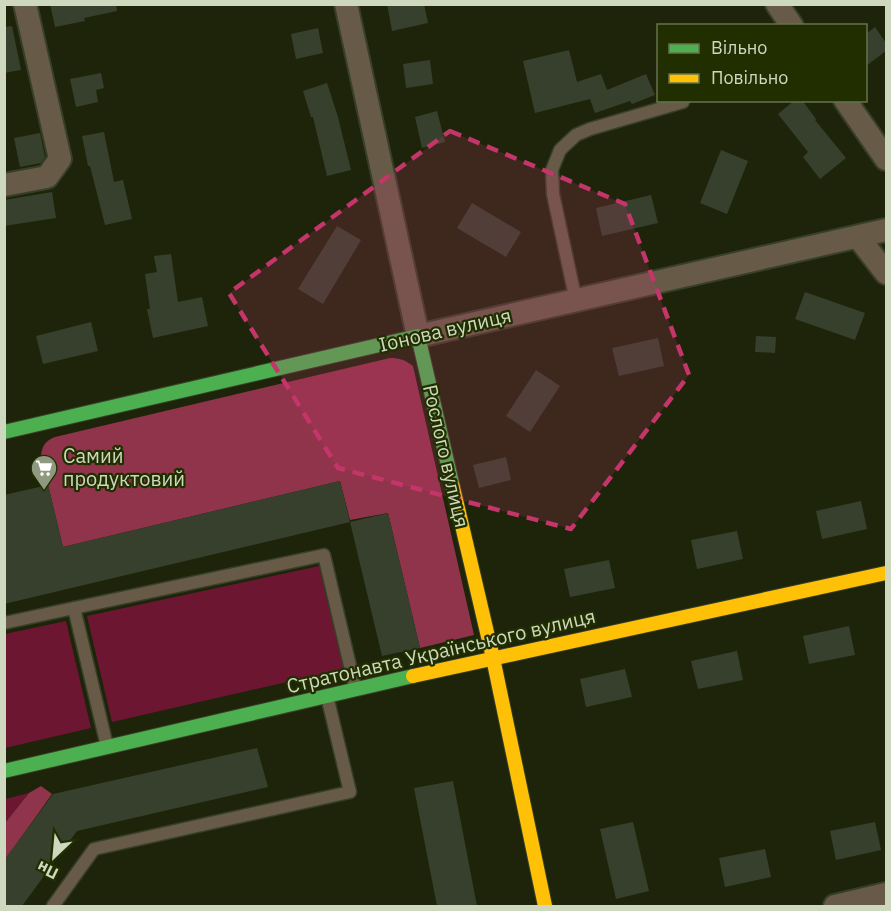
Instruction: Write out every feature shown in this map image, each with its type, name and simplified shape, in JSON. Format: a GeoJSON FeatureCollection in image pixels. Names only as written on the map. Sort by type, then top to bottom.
{"type":"FeatureCollection","features":[{"type":"Feature","properties":{"kind":"street"},"geometry":{"type":"LineString","coordinates":[[4,185],[47,177],[60,159],[25,4]]}},
{"type":"Feature","properties":{"kind":"street","name":"Рослого вулиця"},"geometry":{"type":"LineString","coordinates":[[346,4],[418,336],[493,658],[545,906]]}},
{"type":"Feature","properties":{"kind":"street"},"geometry":{"type":"LineString","coordinates":[[777,4],[791,24]]}},
{"type":"Feature","properties":{"kind":"street"},"geometry":{"type":"LineString","coordinates":[[846,102],[886,159]]}},
{"type":"Feature","properties":{"kind":"street","name":"Іонова вулиця"},"geometry":{"type":"LineString","coordinates":[[4,432],[886,230]]}},
{"type":"Feature","properties":{"kind":"street"},"geometry":{"type":"LineString","coordinates":[[858,237],[886,273]]}},
{"type":"Feature","properties":{"kind":"street","name":"Стратонавта Українського вулиця"},"geometry":{"type":"LineString","coordinates":[[4,771],[493,658],[886,573]]}},
{"type":"Feature","properties":{"kind":"street"},"geometry":{"type":"LineString","coordinates":[[835,906],[882,899]]}},
{"type":"Feature","properties":{"kind":"lane"},"geometry":{"type":"LineString","coordinates":[[576,301],[553,194],[552,170],[560,150],[576,135],[590,129],[683,102]]}},
{"type":"Feature","properties":{"kind":"lane"},"geometry":{"type":"LineString","coordinates":[[4,623],[324,555],[356,689]]}},
{"type":"Feature","properties":{"kind":"lane"},"geometry":{"type":"LineString","coordinates":[[74,608],[107,747]]}},
{"type":"Feature","properties":{"kind":"lane"},"geometry":{"type":"LineString","coordinates":[[53,906],[94,849],[350,792],[327,696]]}},
{"type":"Feature","properties":{"kind":"highlighted area"},"geometry":{"type":"Polygon","coordinates":[[[450,131],[625,204],[689,375],[571,529],[338,468],[229,293],[450,131]]]}},
{"type":"Feature","properties":{"kind":"shaded area"},"geometry":{"type":"Polygon","coordinates":[[[397,358],[413,366],[474,635],[420,648],[388,513],[350,520],[340,481],[63,547],[41,456],[42,449],[49,440],[397,358]]]}},
{"type":"Feature","properties":{"kind":"shaded area"},"geometry":{"type":"Polygon","coordinates":[[[319,566],[344,669],[112,722],[87,616],[319,566]]]}},
{"type":"Feature","properties":{"kind":"shaded area"},"geometry":{"type":"Polygon","coordinates":[[[66,621],[91,728],[5,748],[5,634],[66,621]]]}},
{"type":"Feature","properties":{"kind":"shaded area"},"geometry":{"type":"Polygon","coordinates":[[[41,786],[52,794],[5,860],[5,823],[29,793],[41,786]]]}},
{"type":"Feature","properties":{"kind":"shaded area"},"geometry":{"type":"Polygon","coordinates":[[[29,793],[5,823],[5,799],[29,793]]]}},
{"type":"Feature","properties":{"kind":"building"},"geometry":{"type":"Polygon","coordinates":[[[50,4],[116,4],[117,11],[55,27],[50,4]]]}},
{"type":"Feature","properties":{"kind":"building"},"geometry":{"type":"Polygon","coordinates":[[[387,4],[424,4],[428,23],[392,31],[387,4]]]}},
{"type":"Feature","properties":{"kind":"building"},"geometry":{"type":"Polygon","coordinates":[[[12,26],[21,70],[4,73],[4,27],[12,26]]]}},
{"type":"Feature","properties":{"kind":"building"},"geometry":{"type":"Polygon","coordinates":[[[875,27],[886,43],[886,51],[867,65],[867,33],[875,27]]]}},
{"type":"Feature","properties":{"kind":"building"},"geometry":{"type":"Polygon","coordinates":[[[318,28],[323,53],[296,59],[291,34],[318,28]]]}},
{"type":"Feature","properties":{"kind":"building"},"geometry":{"type":"Polygon","coordinates":[[[569,50],[577,82],[601,74],[607,90],[646,74],[655,95],[632,104],[630,101],[595,113],[590,99],[535,113],[523,61],[569,50]]]}},
{"type":"Feature","properties":{"kind":"building"},"geometry":{"type":"Polygon","coordinates":[[[430,60],[433,84],[406,88],[403,64],[430,60]]]}},
{"type":"Feature","properties":{"kind":"building"},"geometry":{"type":"Polygon","coordinates":[[[101,73],[104,88],[96,90],[98,102],[76,107],[70,79],[101,73]]]}},
{"type":"Feature","properties":{"kind":"building"},"geometry":{"type":"Polygon","coordinates":[[[327,83],[351,170],[327,176],[313,117],[311,117],[303,91],[327,83]]]}},
{"type":"Feature","properties":{"kind":"building"},"geometry":{"type":"Polygon","coordinates":[[[793,102],[803,102],[846,158],[820,179],[803,157],[808,152],[778,114],[793,102]]]}},
{"type":"Feature","properties":{"kind":"building"},"geometry":{"type":"Polygon","coordinates":[[[437,111],[445,142],[422,148],[415,117],[437,111]]]}},
{"type":"Feature","properties":{"kind":"building"},"geometry":{"type":"Polygon","coordinates":[[[104,132],[114,182],[123,180],[132,219],[105,225],[82,136],[104,132]]]}},
{"type":"Feature","properties":{"kind":"building"},"geometry":{"type":"Polygon","coordinates":[[[40,133],[45,157],[41,163],[20,167],[14,138],[40,133]]]}},
{"type":"Feature","properties":{"kind":"building"},"geometry":{"type":"Polygon","coordinates":[[[721,150],[748,161],[727,214],[700,203],[721,150]]]}},
{"type":"Feature","properties":{"kind":"building"},"geometry":{"type":"Polygon","coordinates":[[[52,192],[56,218],[4,226],[4,200],[52,192]]]}},
{"type":"Feature","properties":{"kind":"building"},"geometry":{"type":"Polygon","coordinates":[[[651,195],[658,223],[602,236],[596,208],[651,195]]]}},
{"type":"Feature","properties":{"kind":"building"},"geometry":{"type":"Polygon","coordinates":[[[472,203],[521,232],[506,257],[457,228],[472,203]]]}},
{"type":"Feature","properties":{"kind":"building"},"geometry":{"type":"Polygon","coordinates":[[[337,226],[361,240],[323,304],[298,289],[337,226]]]}},
{"type":"Feature","properties":{"kind":"building"},"geometry":{"type":"Polygon","coordinates":[[[171,254],[178,302],[202,297],[208,326],[153,338],[147,309],[150,309],[145,274],[157,272],[154,256],[171,254]]]}},
{"type":"Feature","properties":{"kind":"building"},"geometry":{"type":"Polygon","coordinates":[[[805,292],[865,313],[855,340],[795,319],[805,292]]]}},
{"type":"Feature","properties":{"kind":"building"},"geometry":{"type":"Polygon","coordinates":[[[91,322],[98,351],[43,364],[36,336],[91,322]]]}},
{"type":"Feature","properties":{"kind":"building"},"geometry":{"type":"Polygon","coordinates":[[[756,336],[776,337],[775,353],[755,352],[756,336]]]}},
{"type":"Feature","properties":{"kind":"building"},"geometry":{"type":"Polygon","coordinates":[[[658,338],[664,366],[619,376],[612,348],[658,338]]]}},
{"type":"Feature","properties":{"kind":"building"},"geometry":{"type":"Polygon","coordinates":[[[536,370],[560,386],[530,432],[506,416],[536,370]]]}},
{"type":"Feature","properties":{"kind":"building"},"geometry":{"type":"Polygon","coordinates":[[[506,457],[511,480],[479,488],[473,465],[506,457]]]}},
{"type":"Feature","properties":{"kind":"building"},"geometry":{"type":"Polygon","coordinates":[[[340,481],[350,522],[4,604],[4,495],[48,485],[63,547],[340,481]]]}},
{"type":"Feature","properties":{"kind":"building"},"geometry":{"type":"Polygon","coordinates":[[[861,501],[867,529],[822,539],[816,511],[861,501]]]}},
{"type":"Feature","properties":{"kind":"building"},"geometry":{"type":"Polygon","coordinates":[[[388,513],[420,648],[382,656],[350,522],[388,513]]]}},
{"type":"Feature","properties":{"kind":"building"},"geometry":{"type":"Polygon","coordinates":[[[737,531],[743,559],[697,569],[691,540],[737,531]]]}},
{"type":"Feature","properties":{"kind":"building"},"geometry":{"type":"Polygon","coordinates":[[[609,560],[615,588],[570,597],[564,569],[609,560]]]}},
{"type":"Feature","properties":{"kind":"building"},"geometry":{"type":"Polygon","coordinates":[[[849,626],[855,655],[809,664],[803,636],[849,626]]]}},
{"type":"Feature","properties":{"kind":"building"},"geometry":{"type":"Polygon","coordinates":[[[737,651],[743,680],[698,689],[691,661],[737,651]]]}},
{"type":"Feature","properties":{"kind":"building"},"geometry":{"type":"Polygon","coordinates":[[[625,669],[632,697],[586,707],[580,679],[625,669]]]}},
{"type":"Feature","properties":{"kind":"building"},"geometry":{"type":"Polygon","coordinates":[[[257,748],[268,787],[77,831],[22,906],[4,906],[4,860],[53,794],[257,748]]]}},
{"type":"Feature","properties":{"kind":"building"},"geometry":{"type":"Polygon","coordinates":[[[453,781],[477,906],[437,906],[414,788],[453,781]]]}},
{"type":"Feature","properties":{"kind":"building"},"geometry":{"type":"Polygon","coordinates":[[[633,822],[649,891],[616,899],[600,829],[633,822]]]}},
{"type":"Feature","properties":{"kind":"building"},"geometry":{"type":"Polygon","coordinates":[[[875,822],[881,850],[836,860],[830,831],[875,822]]]}},
{"type":"Feature","properties":{"kind":"building"},"geometry":{"type":"Polygon","coordinates":[[[765,849],[771,877],[725,887],[719,858],[765,849]]]}},
{"type":"Feature","properties":{"kind":"traffic: fast"},"geometry":{"type":"LineString","coordinates":[[4,432],[418,336],[453,487]]}},
{"type":"Feature","properties":{"kind":"traffic: fast"},"geometry":{"type":"LineString","coordinates":[[4,771],[413,676]]}},
{"type":"Feature","properties":{"kind":"traffic: slow"},"geometry":{"type":"LineString","coordinates":[[453,487],[493,658],[545,906]]}},
{"type":"Feature","properties":{"kind":"traffic: slow"},"geometry":{"type":"LineString","coordinates":[[413,676],[886,573]]}},
{"type":"Feature","properties":{"kind":"place","name":"Самий продуктовий"},"geometry":{"type":"Point","coordinates":[44,491]}}]}
